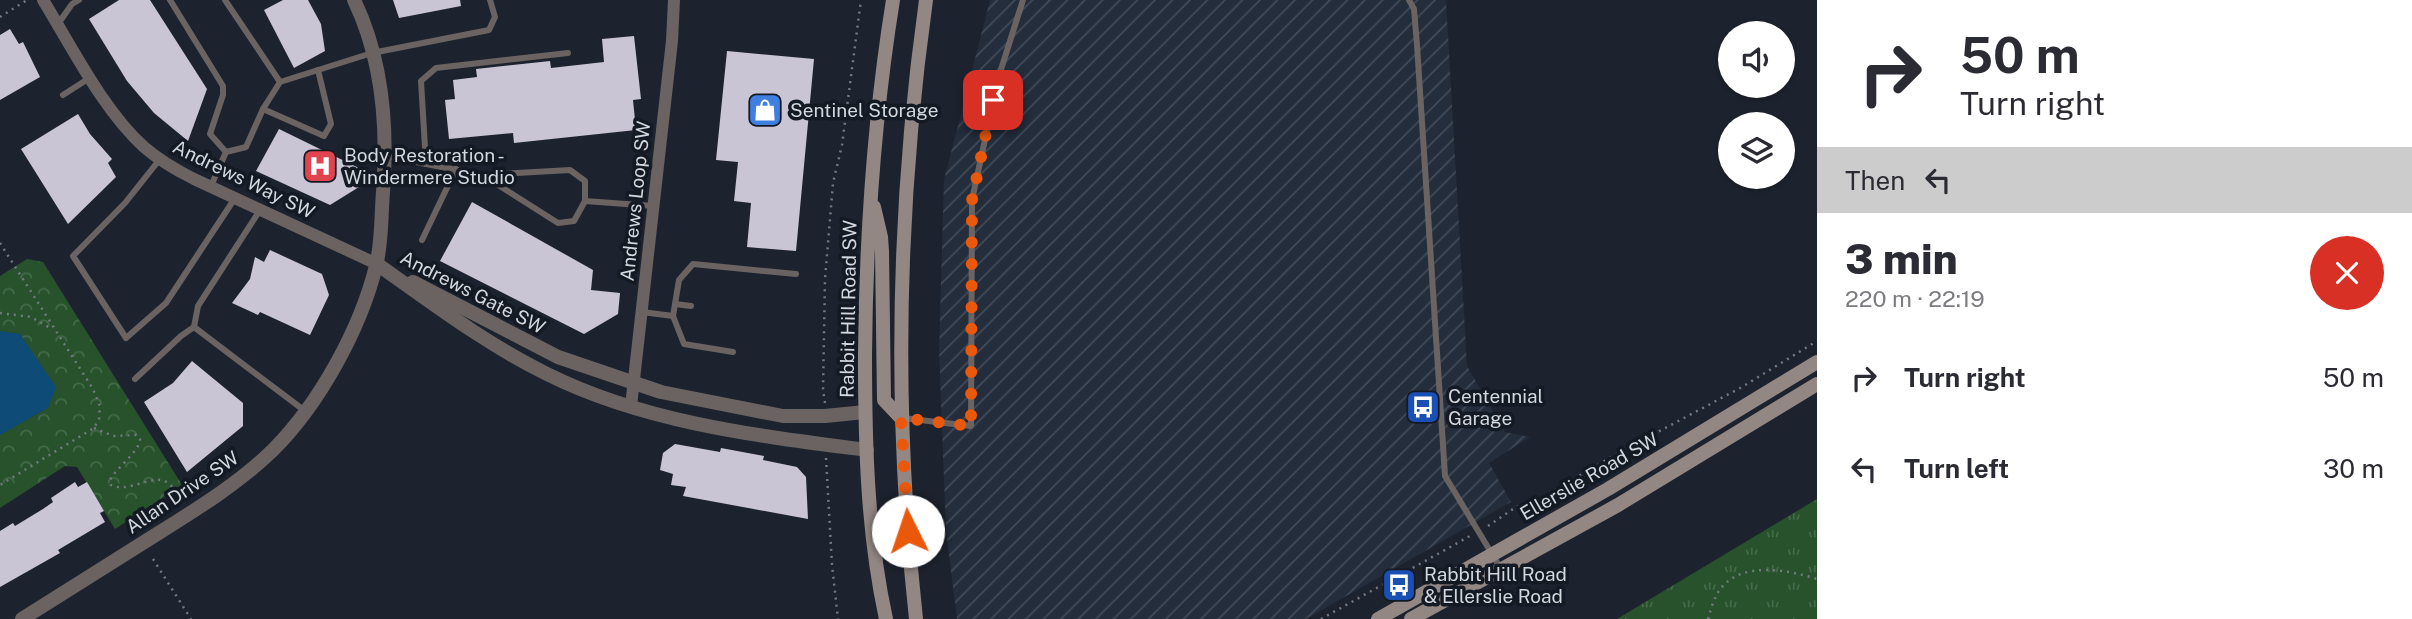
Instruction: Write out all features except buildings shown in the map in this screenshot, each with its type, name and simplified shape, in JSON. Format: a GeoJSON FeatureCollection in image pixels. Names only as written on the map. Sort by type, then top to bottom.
{"type":"FeatureCollection","features":[{"type":"Feature","properties":{"kind":"main road","name":"Rabbit Hill Road SW"},"geometry":{"type":"LineString","coordinates":[[886,619],[870,526],[865,412],[866,259],[878,109],[893,0]]}},
{"type":"Feature","properties":{"kind":"main road"},"geometry":{"type":"LineString","coordinates":[[916,619],[904,479],[900,297],[906,175],[926,0]]}},
{"type":"Feature","properties":{"kind":"main road"},"geometry":{"type":"LineString","coordinates":[[871,192],[881,237],[884,400],[901,418]]}},
{"type":"Feature","properties":{"kind":"main road","name":"Ellerslie Road SW"},"geometry":{"type":"LineString","coordinates":[[1378,619],[1608,489],[1817,362]]}},
{"type":"Feature","properties":{"kind":"main road","name":"Ellerslie Road SW"},"geometry":{"type":"LineString","coordinates":[[1411,619],[1618,505],[1817,384]]}},
{"type":"Feature","properties":{"kind":"main road"},"geometry":{"type":"LineString","coordinates":[[1370,619],[1398,607]]}},
{"type":"Feature","properties":{"kind":"street","name":"Andrews Way SW"},"geometry":{"type":"LineString","coordinates":[[43,0],[112,111],[127,130],[160,159],[211,187],[377,264]]}},
{"type":"Feature","properties":{"kind":"street","name":"Allan Drive SW"},"geometry":{"type":"LineString","coordinates":[[22,619],[239,480],[273,449],[305,411],[341,355],[377,264],[386,156],[381,86],[361,13],[354,0]]}},
{"type":"Feature","properties":{"kind":"street","name":"Andrews Loop SW"},"geometry":{"type":"LineString","coordinates":[[631,406],[672,41],[674,0]]}},
{"type":"Feature","properties":{"kind":"street","name":"Andrews Gate SW"},"geometry":{"type":"LineString","coordinates":[[377,264],[458,303],[558,357],[633,383],[709,403],[783,416],[865,412]]}},
{"type":"Feature","properties":{"kind":"street","name":"Andrews Gate SW"},"geometry":{"type":"LineString","coordinates":[[377,264],[484,340],[548,375],[604,398],[746,433],[867,450]]}},
{"type":"Feature","properties":{"kind":"lane"},"geometry":{"type":"LineString","coordinates":[[58,24],[79,0]]}},
{"type":"Feature","properties":{"kind":"lane"},"geometry":{"type":"LineString","coordinates":[[170,0],[223,86],[223,95],[210,134],[226,152]]}},
{"type":"Feature","properties":{"kind":"lane"},"geometry":{"type":"LineString","coordinates":[[225,0],[279,82]]}},
{"type":"Feature","properties":{"kind":"lane"},"geometry":{"type":"LineString","coordinates":[[226,152],[246,146],[279,82],[372,52],[489,30],[495,17],[490,0]]}},
{"type":"Feature","properties":{"kind":"lane"},"geometry":{"type":"LineString","coordinates":[[901,418],[971,426],[972,200],[998,79],[1023,0]]}},
{"type":"Feature","properties":{"kind":"lane"},"geometry":{"type":"LineString","coordinates":[[1409,0],[1414,9],[1417,45],[1446,476],[1501,569]]}},
{"type":"Feature","properties":{"kind":"lane"},"geometry":{"type":"LineString","coordinates":[[426,164],[421,81],[436,68],[568,52]]}},
{"type":"Feature","properties":{"kind":"lane"},"geometry":{"type":"LineString","coordinates":[[263,109],[324,136],[331,124],[318,70]]}},
{"type":"Feature","properties":{"kind":"lane"},"geometry":{"type":"LineString","coordinates":[[63,95],[91,77]]}},
{"type":"Feature","properties":{"kind":"lane"},"geometry":{"type":"LineString","coordinates":[[211,187],[226,152]]}},
{"type":"Feature","properties":{"kind":"lane"},"geometry":{"type":"LineString","coordinates":[[386,156],[482,175],[570,170],[585,181],[584,201],[574,221],[558,223],[482,175]]}},
{"type":"Feature","properties":{"kind":"lane"},"geometry":{"type":"LineString","coordinates":[[160,159],[125,203],[73,256],[125,338],[166,303],[234,198]]}},
{"type":"Feature","properties":{"kind":"lane"},"geometry":{"type":"LineString","coordinates":[[422,240],[456,169]]}},
{"type":"Feature","properties":{"kind":"lane"},"geometry":{"type":"LineString","coordinates":[[584,201],[653,206]]}},
{"type":"Feature","properties":{"kind":"lane"},"geometry":{"type":"LineString","coordinates":[[135,379],[194,327],[198,306],[260,210]]}},
{"type":"Feature","properties":{"kind":"lane"},"geometry":{"type":"LineString","coordinates":[[733,352],[684,344],[673,316],[679,280],[692,264],[796,274]]}},
{"type":"Feature","properties":{"kind":"lane"},"geometry":{"type":"LineString","coordinates":[[676,304],[691,306]]}},
{"type":"Feature","properties":{"kind":"lane"},"geometry":{"type":"LineString","coordinates":[[642,312],[673,316]]}},
{"type":"Feature","properties":{"kind":"lane"},"geometry":{"type":"LineString","coordinates":[[194,327],[305,411]]}},
{"type":"Feature","properties":{"kind":"path"},"geometry":{"type":"LineString","coordinates":[[0,17],[27,0]]}},
{"type":"Feature","properties":{"kind":"path"},"geometry":{"type":"LineString","coordinates":[[825,416],[825,279],[834,183],[842,145],[861,0]]}},
{"type":"Feature","properties":{"kind":"path"},"geometry":{"type":"LineString","coordinates":[[0,243],[97,398],[100,411],[94,428],[0,485]]}},
{"type":"Feature","properties":{"kind":"path"},"geometry":{"type":"LineString","coordinates":[[0,313],[31,317],[54,331]]}},
{"type":"Feature","properties":{"kind":"path"},"geometry":{"type":"LineString","coordinates":[[1505,517],[1516,508],[1538,500],[1613,456],[1742,387],[1817,341]]}},
{"type":"Feature","properties":{"kind":"path"},"geometry":{"type":"LineString","coordinates":[[94,428],[113,436],[136,435],[140,439],[135,451],[115,470],[110,480],[111,485],[117,488],[155,480],[169,483],[183,506],[184,516]]}},
{"type":"Feature","properties":{"kind":"path"},"geometry":{"type":"LineString","coordinates":[[826,444],[832,565],[838,619]]}},
{"type":"Feature","properties":{"kind":"path"},"geometry":{"type":"LineString","coordinates":[[1321,619],[1450,548]]}},
{"type":"Feature","properties":{"kind":"path"},"geometry":{"type":"LineString","coordinates":[[153,559],[191,619]]}},
{"type":"Feature","properties":{"kind":"path"},"geometry":{"type":"LineString","coordinates":[[1708,619],[1722,587],[1744,573],[1790,572],[1817,579]]}},
{"type":"Feature","properties":{"kind":"shaded area","name":"Centennial Garage"},"geometry":{"type":"Polygon","coordinates":[[[990,0],[1446,0],[1467,366],[1505,432],[1530,437],[1489,463],[1511,502],[1306,619],[957,619],[946,530],[939,350],[944,180],[990,0]]]}},
{"type":"Feature","properties":{"kind":"green space"},"geometry":{"type":"Polygon","coordinates":[[[27,259],[43,262],[182,485],[115,529],[77,467],[65,466],[0,508],[0,276],[27,259]]]}},
{"type":"Feature","properties":{"kind":"green space"},"geometry":{"type":"Polygon","coordinates":[[[1817,499],[1817,619],[1617,619],[1817,499]]]}},
{"type":"Feature","properties":{"kind":"water"},"geometry":{"type":"Polygon","coordinates":[[[0,331],[20,334],[56,387],[48,408],[0,435],[0,331]]]}},
{"type":"Feature","properties":{"kind":"place","name":"Sentinel Storage"},"geometry":{"type":"Point","coordinates":[765,110]}},
{"type":"Feature","properties":{"kind":"place","name":"Body Restoration - Windermere Studio"},"geometry":{"type":"Point","coordinates":[320,166]}},
{"type":"Feature","properties":{"kind":"place","name":"Centennial Garage"},"geometry":{"type":"Point","coordinates":[1423,407]}},
{"type":"Feature","properties":{"kind":"place","name":"Rabbit Hill Road & Ellerslie Road"},"geometry":{"type":"Point","coordinates":[1399,585]}},
{"type":"Feature","properties":{"kind":"route"},"geometry":{"type":"LineString","coordinates":[[908,531],[901,418],[971,426],[972,200],[993,100]]}}]}
